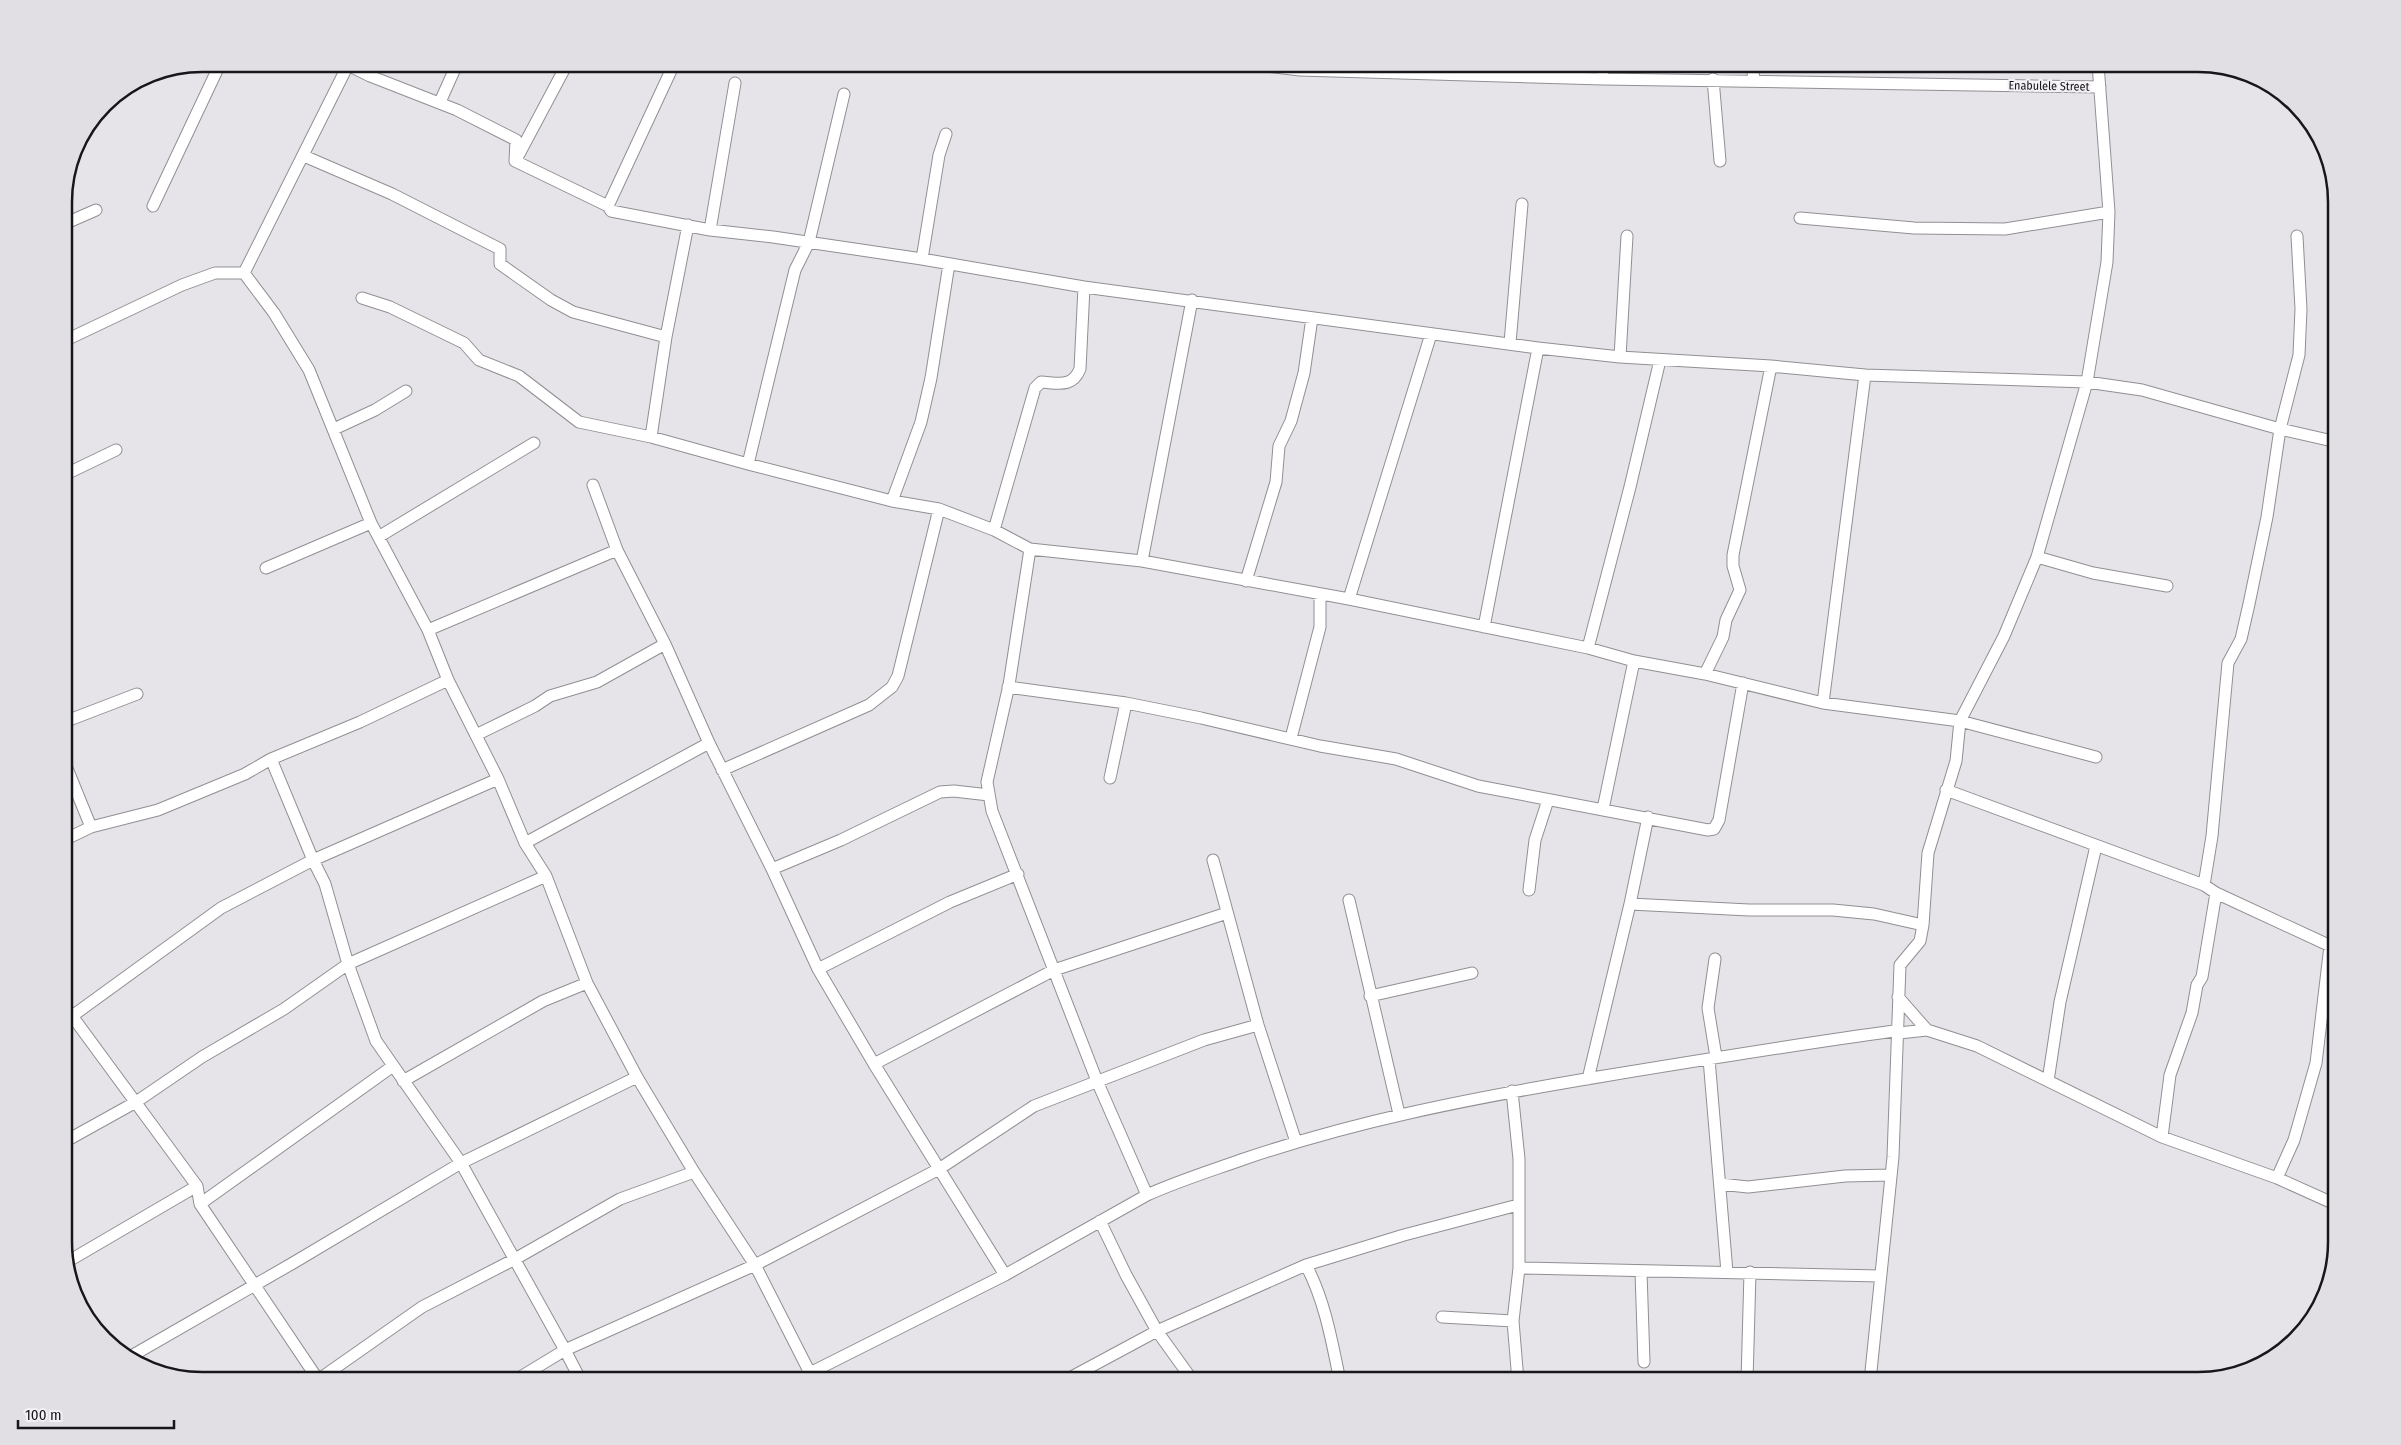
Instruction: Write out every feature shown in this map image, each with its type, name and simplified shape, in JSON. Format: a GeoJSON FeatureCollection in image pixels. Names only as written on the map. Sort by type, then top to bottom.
{"type":"FeatureCollection","features":[{"type":"Feature","properties":{"kind":"street"},"geometry":{"type":"LineString","coordinates":[[153,206],[216,73]]}},
{"type":"Feature","properties":{"kind":"street"},"geometry":{"type":"LineString","coordinates":[[244,273],[304,156],[343,73]]}},
{"type":"Feature","properties":{"kind":"street"},"geometry":{"type":"LineString","coordinates":[[364,73],[440,102],[516,140],[515,161]]}},
{"type":"Feature","properties":{"kind":"street"},"geometry":{"type":"LineString","coordinates":[[440,102],[453,73]]}},
{"type":"Feature","properties":{"kind":"street"},"geometry":{"type":"LineString","coordinates":[[515,161],[562,73]]}},
{"type":"Feature","properties":{"kind":"street"},"geometry":{"type":"LineString","coordinates":[[608,206],[670,73]]}},
{"type":"Feature","properties":{"kind":"street","name":"Enabulele Street"},"geometry":{"type":"LineString","coordinates":[[1452,73],[1603,79],[2100,87]]}},
{"type":"Feature","properties":{"kind":"street"},"geometry":{"type":"LineString","coordinates":[[1603,73],[1603,79]]}},
{"type":"Feature","properties":{"kind":"street"},"geometry":{"type":"LineString","coordinates":[[1753,73],[1754,80]]}},
{"type":"Feature","properties":{"kind":"street"},"geometry":{"type":"LineString","coordinates":[[1871,1372],[1891,1175],[1899,1033],[1898,997],[1900,965],[1920,941],[1923,925],[1928,852],[1956,761],[1960,721],[2004,636],[2037,557],[2087,382],[2107,262],[2108,212],[2099,73]]}},
{"type":"Feature","properties":{"kind":"street"},"geometry":{"type":"LineString","coordinates":[[1713,80],[1720,161]]}},
{"type":"Feature","properties":{"kind":"street"},"geometry":{"type":"LineString","coordinates":[[710,230],[735,83]]}},
{"type":"Feature","properties":{"kind":"street"},"geometry":{"type":"LineString","coordinates":[[748,464],[795,270],[809,242],[844,94]]}},
{"type":"Feature","properties":{"kind":"street"},"geometry":{"type":"LineString","coordinates":[[922,259],[939,155],[946,134]]}},
{"type":"Feature","properties":{"kind":"street"},"geometry":{"type":"LineString","coordinates":[[304,156],[392,194],[500,249],[500,264],[551,300],[573,312],[666,337]]}},
{"type":"Feature","properties":{"kind":"street"},"geometry":{"type":"LineString","coordinates":[[515,161],[608,206],[611,211],[710,230],[809,242],[922,259],[1084,287],[1538,348],[1620,357],[1771,366],[1865,375],[2087,382],[2142,390],[2280,429],[2328,440]]}},
{"type":"Feature","properties":{"kind":"street"},"geometry":{"type":"LineString","coordinates":[[1510,343],[1522,204]]}},
{"type":"Feature","properties":{"kind":"street"},"geometry":{"type":"LineString","coordinates":[[73,220],[96,210]]}},
{"type":"Feature","properties":{"kind":"street"},"geometry":{"type":"LineString","coordinates":[[1800,218],[1914,228],[2005,229],[2108,212]]}},
{"type":"Feature","properties":{"kind":"street"},"geometry":{"type":"LineString","coordinates":[[651,437],[666,337],[688,225]]}},
{"type":"Feature","properties":{"kind":"street"},"geometry":{"type":"LineString","coordinates":[[1620,357],[1627,236]]}},
{"type":"Feature","properties":{"kind":"street"},"geometry":{"type":"LineString","coordinates":[[2204,885],[2212,836],[2228,663],[2241,640],[2267,517],[2280,429],[2299,355],[2301,309],[2297,236]]}},
{"type":"Feature","properties":{"kind":"street"},"geometry":{"type":"LineString","coordinates":[[892,501],[922,422],[949,264]]}},
{"type":"Feature","properties":{"kind":"street"},"geometry":{"type":"LineString","coordinates":[[73,337],[182,285],[215,273],[244,273]]}},
{"type":"Feature","properties":{"kind":"street"},"geometry":{"type":"LineString","coordinates":[[244,273],[274,313],[309,370],[371,523],[380,536],[428,630],[448,680],[498,779],[525,843],[546,876],[586,983],[637,1077],[694,1172],[755,1265],[809,1372]]}},
{"type":"Feature","properties":{"kind":"street"},"geometry":{"type":"LineString","coordinates":[[994,530],[1035,388],[1041,382],[1070,383],[1076,379],[1080,369],[1084,287]]}},
{"type":"Feature","properties":{"kind":"street"},"geometry":{"type":"LineString","coordinates":[[362,298],[390,307],[464,343],[479,360],[519,376],[579,422],[651,437],[892,501],[940,509],[994,530],[1030,549],[1142,561],[1349,599],[1588,648],[1634,661],[1704,674],[1823,703],[1960,721],[2096,757]]}},
{"type":"Feature","properties":{"kind":"street"},"geometry":{"type":"LineString","coordinates":[[1142,561],[1192,300]]}},
{"type":"Feature","properties":{"kind":"street"},"geometry":{"type":"LineString","coordinates":[[1246,581],[1276,482],[1279,446],[1291,421],[1304,373],[1312,318]]}},
{"type":"Feature","properties":{"kind":"street"},"geometry":{"type":"LineString","coordinates":[[1349,599],[1431,334]]}},
{"type":"Feature","properties":{"kind":"street"},"geometry":{"type":"LineString","coordinates":[[1484,627],[1538,348]]}},
{"type":"Feature","properties":{"kind":"street"},"geometry":{"type":"LineString","coordinates":[[1588,648],[1630,487],[1660,360]]}},
{"type":"Feature","properties":{"kind":"street"},"geometry":{"type":"LineString","coordinates":[[1704,674],[1723,637],[1726,620],[1740,590],[1733,566],[1733,555],[1771,366]]}},
{"type":"Feature","properties":{"kind":"street"},"geometry":{"type":"LineString","coordinates":[[1823,703],[1865,375]]}},
{"type":"Feature","properties":{"kind":"street"},"geometry":{"type":"LineString","coordinates":[[334,429],[375,410],[406,391]]}},
{"type":"Feature","properties":{"kind":"street"},"geometry":{"type":"LineString","coordinates":[[380,536],[534,443]]}},
{"type":"Feature","properties":{"kind":"street"},"geometry":{"type":"LineString","coordinates":[[73,471],[116,450]]}},
{"type":"Feature","properties":{"kind":"street"},"geometry":{"type":"LineString","coordinates":[[593,485],[616,550],[665,644],[722,770],[772,868],[818,969],[874,1064],[1005,1275]]}},
{"type":"Feature","properties":{"kind":"street"},"geometry":{"type":"LineString","coordinates":[[722,770],[868,705],[892,687],[898,676],[940,509]]}},
{"type":"Feature","properties":{"kind":"street"},"geometry":{"type":"LineString","coordinates":[[266,568],[371,523]]}},
{"type":"Feature","properties":{"kind":"street"},"geometry":{"type":"LineString","coordinates":[[1030,549],[1008,687],[987,782],[989,795],[992,811],[1097,1081],[1148,1195]]}},
{"type":"Feature","properties":{"kind":"street"},"geometry":{"type":"LineString","coordinates":[[428,630],[616,550]]}},
{"type":"Feature","properties":{"kind":"street"},"geometry":{"type":"LineString","coordinates":[[2037,557],[2093,573],[2167,586]]}},
{"type":"Feature","properties":{"kind":"street"},"geometry":{"type":"LineString","coordinates":[[1290,738],[1320,627],[1320,595]]}},
{"type":"Feature","properties":{"kind":"street"},"geometry":{"type":"LineString","coordinates":[[476,735],[535,706],[550,696],[597,682],[665,644]]}},
{"type":"Feature","properties":{"kind":"street"},"geometry":{"type":"LineString","coordinates":[[1603,809],[1634,661]]}},
{"type":"Feature","properties":{"kind":"street"},"geometry":{"type":"LineString","coordinates":[[73,836],[91,827],[158,810],[246,774],[271,759],[360,722],[448,680]]}},
{"type":"Feature","properties":{"kind":"street"},"geometry":{"type":"LineString","coordinates":[[1008,687],[1126,703],[1320,746],[1396,759],[1478,786],[1708,830],[1714,829],[1717,825],[1743,683]]}},
{"type":"Feature","properties":{"kind":"street"},"geometry":{"type":"LineString","coordinates":[[73,719],[137,694]]}},
{"type":"Feature","properties":{"kind":"street"},"geometry":{"type":"LineString","coordinates":[[1110,778],[1126,703]]}},
{"type":"Feature","properties":{"kind":"street"},"geometry":{"type":"LineString","coordinates":[[525,843],[709,742]]}},
{"type":"Feature","properties":{"kind":"street"},"geometry":{"type":"LineString","coordinates":[[271,759],[325,884],[348,964],[376,1041],[462,1163],[576,1372]]}},
{"type":"Feature","properties":{"kind":"street"},"geometry":{"type":"LineString","coordinates":[[73,1015],[220,908],[313,860],[498,779]]}},
{"type":"Feature","properties":{"kind":"street"},"geometry":{"type":"LineString","coordinates":[[73,783],[91,827]]}},
{"type":"Feature","properties":{"kind":"street"},"geometry":{"type":"LineString","coordinates":[[1946,790],[2204,885],[2216,893],[2328,945]]}},
{"type":"Feature","properties":{"kind":"street"},"geometry":{"type":"LineString","coordinates":[[772,868],[842,840],[940,792],[954,791],[989,795]]}},
{"type":"Feature","properties":{"kind":"street"},"geometry":{"type":"LineString","coordinates":[[1529,890],[1535,840],[1548,800]]}},
{"type":"Feature","properties":{"kind":"street"},"geometry":{"type":"LineString","coordinates":[[1588,1079],[1630,904],[1648,817]]}},
{"type":"Feature","properties":{"kind":"street"},"geometry":{"type":"LineString","coordinates":[[2048,1081],[2060,1002],[2096,846]]}},
{"type":"Feature","properties":{"kind":"street"},"geometry":{"type":"LineString","coordinates":[[1213,860],[1258,1025],[1296,1142]]}},
{"type":"Feature","properties":{"kind":"street"},"geometry":{"type":"LineString","coordinates":[[818,969],[950,902],[1018,874]]}},
{"type":"Feature","properties":{"kind":"street"},"geometry":{"type":"LineString","coordinates":[[73,1137],[136,1102],[202,1057],[284,1009],[348,964],[546,876]]}},
{"type":"Feature","properties":{"kind":"street"},"geometry":{"type":"LineString","coordinates":[[2162,1137],[2170,1075],[2192,1014],[2197,985],[2202,977],[2216,893]]}},
{"type":"Feature","properties":{"kind":"street"},"geometry":{"type":"LineString","coordinates":[[1349,900],[1399,1114]]}},
{"type":"Feature","properties":{"kind":"street"},"geometry":{"type":"LineString","coordinates":[[1630,904],[1749,910],[1833,910],[1874,914],[1923,925]]}},
{"type":"Feature","properties":{"kind":"street"},"geometry":{"type":"LineString","coordinates":[[874,1064],[1054,970],[1227,913]]}},
{"type":"Feature","properties":{"kind":"street"},"geometry":{"type":"LineString","coordinates":[[1715,959],[1708,1008],[1727,1272]]}},
{"type":"Feature","properties":{"kind":"street"},"geometry":{"type":"LineString","coordinates":[[1370,996],[1472,974]]}},
{"type":"Feature","properties":{"kind":"street"},"geometry":{"type":"LineString","coordinates":[[403,1081],[543,1001],[586,983]]}},
{"type":"Feature","properties":{"kind":"street"},"geometry":{"type":"LineString","coordinates":[[2277,1178],[2294,1140],[2316,1063],[2328,986]]}},
{"type":"Feature","properties":{"kind":"street"},"geometry":{"type":"LineString","coordinates":[[1898,997],[1927,1030]]}},
{"type":"Feature","properties":{"kind":"street"},"geometry":{"type":"LineString","coordinates":[[73,1025],[136,1102],[197,1186],[200,1204],[312,1372]]}},
{"type":"Feature","properties":{"kind":"street"},"geometry":{"type":"LineString","coordinates":[[529,1372],[565,1350],[755,1265],[939,1169],[1034,1106],[1204,1040],[1258,1025]]}},
{"type":"Feature","properties":{"kind":"street"},"geometry":{"type":"LineString","coordinates":[[812,1372],[1005,1275],[1100,1221],[1171,1184],[1296,1142],[1399,1114],[1512,1091],[1894,1030],[1899,1033],[1927,1030],[1977,1046],[2162,1137],[2277,1178],[2328,1201]]}},
{"type":"Feature","properties":{"kind":"street"},"geometry":{"type":"LineString","coordinates":[[200,1204],[393,1066]]}},
{"type":"Feature","properties":{"kind":"street"},"geometry":{"type":"LineString","coordinates":[[135,1354],[462,1163],[637,1077]]}},
{"type":"Feature","properties":{"kind":"street"},"geometry":{"type":"LineString","coordinates":[[1512,1091],[1519,1159],[1519,1268],[1513,1320],[1517,1372]]}},
{"type":"Feature","properties":{"kind":"street"},"geometry":{"type":"LineString","coordinates":[[327,1372],[422,1307],[514,1259],[620,1199],[694,1172]]}},
{"type":"Feature","properties":{"kind":"street"},"geometry":{"type":"LineString","coordinates":[[1720,1184],[1748,1187],[1845,1176],[1891,1175]]}},
{"type":"Feature","properties":{"kind":"street"},"geometry":{"type":"LineString","coordinates":[[74,1258],[197,1186]]}},
{"type":"Feature","properties":{"kind":"street"},"geometry":{"type":"LineString","coordinates":[[1082,1372],[1157,1331],[1306,1265],[1404,1234],[1518,1205]]}},
{"type":"Feature","properties":{"kind":"street"},"geometry":{"type":"LineString","coordinates":[[1100,1221],[1126,1275],[1157,1331],[1187,1372]]}},
{"type":"Feature","properties":{"kind":"street"},"geometry":{"type":"LineString","coordinates":[[1306,1265],[1314,1280],[1325,1315],[1338,1372]]}},
{"type":"Feature","properties":{"kind":"street"},"geometry":{"type":"LineString","coordinates":[[1519,1268],[1880,1276]]}},
{"type":"Feature","properties":{"kind":"street"},"geometry":{"type":"LineString","coordinates":[[1641,1272],[1644,1362]]}},
{"type":"Feature","properties":{"kind":"street"},"geometry":{"type":"LineString","coordinates":[[1746,1372],[1750,1272]]}},
{"type":"Feature","properties":{"kind":"street"},"geometry":{"type":"LineString","coordinates":[[1442,1317],[1513,1320]]}}]}
